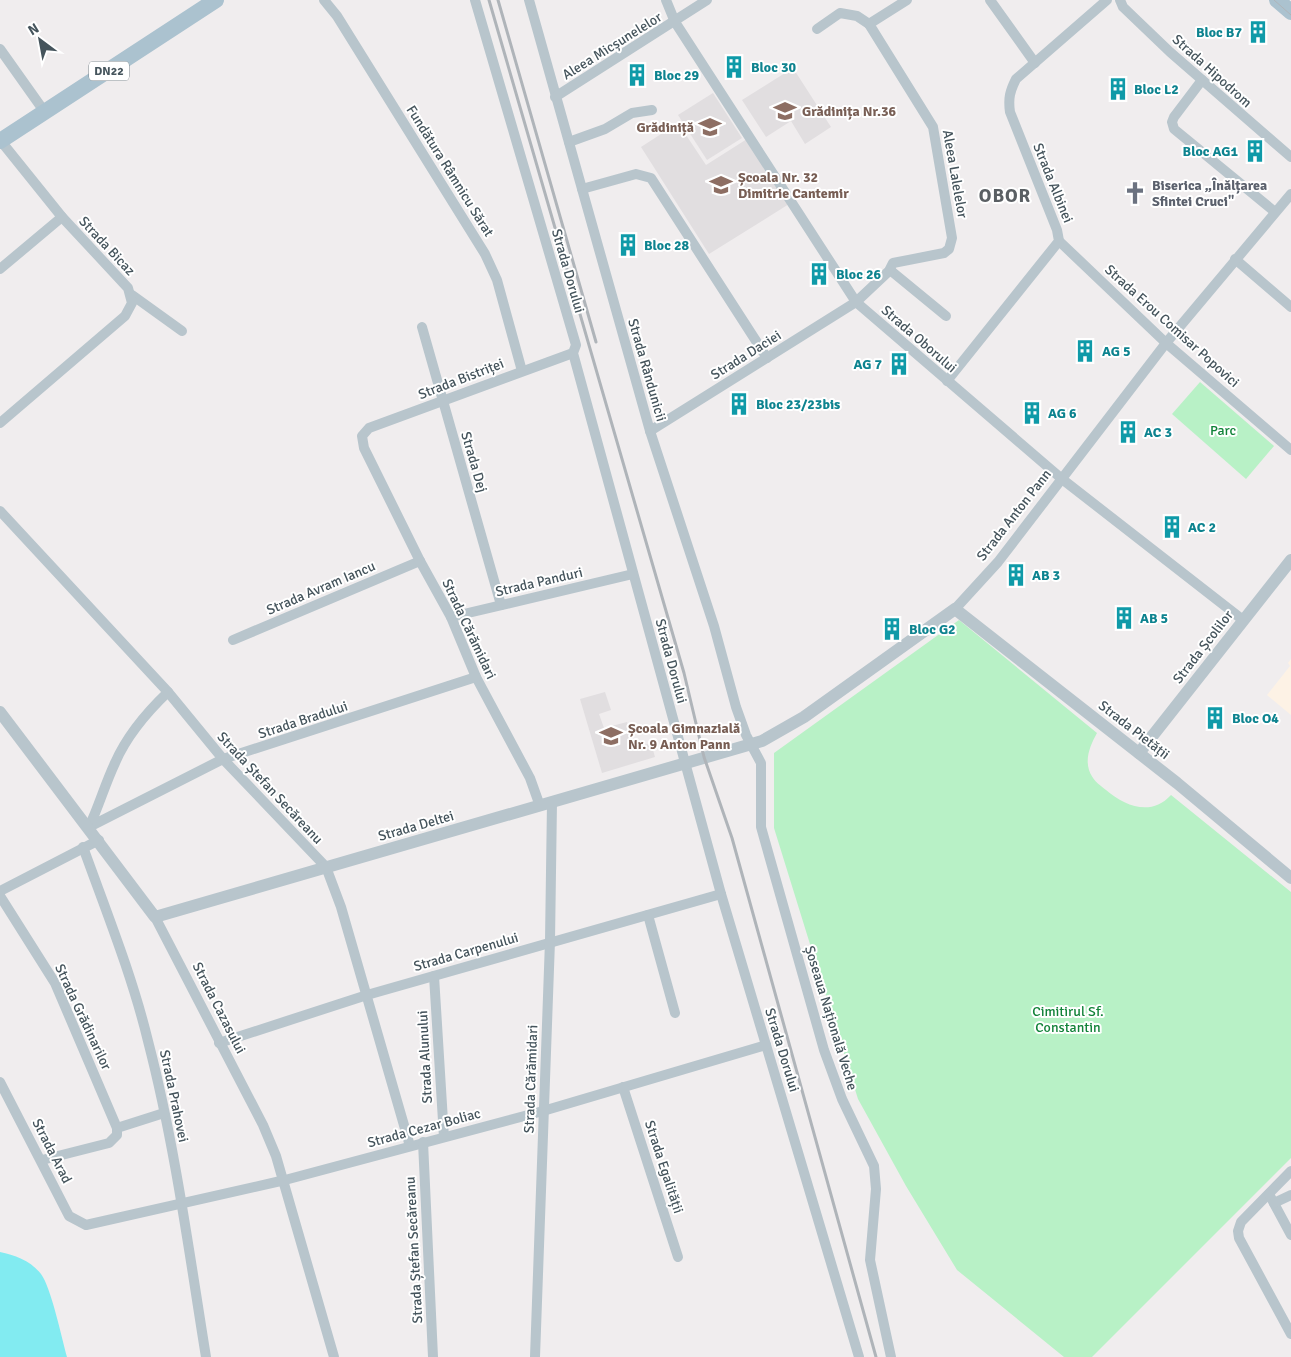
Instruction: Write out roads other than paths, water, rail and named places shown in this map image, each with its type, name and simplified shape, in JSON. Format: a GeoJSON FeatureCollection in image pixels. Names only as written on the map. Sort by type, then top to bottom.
{"type":"FeatureCollection","features":[{"type":"Feature","properties":{"kind":"main road","name":"DN22"},"geometry":{"type":"LineString","coordinates":[[0,140],[119,65],[216,0]]}},
{"type":"Feature","properties":{"kind":"main road"},"geometry":{"type":"LineString","coordinates":[[1277,0],[1291,12]]}},
{"type":"Feature","properties":{"kind":"street","name":"Fundătura Râmnicu Sărat"},"geometry":{"type":"LineString","coordinates":[[324,0],[337,16],[485,254],[497,280],[522,371]]}},
{"type":"Feature","properties":{"kind":"street","name":"Strada Dorului"},"geometry":{"type":"LineString","coordinates":[[475,0],[576,345],[573,353],[722,894],[859,1357]]}},
{"type":"Feature","properties":{"kind":"street","name":"Strada Rândunicii"},"geometry":{"type":"LineString","coordinates":[[529,0],[650,431],[714,626],[736,707],[750,745]]}},
{"type":"Feature","properties":{"kind":"street","name":"Strada Oborului"},"geometry":{"type":"LineString","coordinates":[[666,0],[675,22],[856,302],[1062,479],[1243,620]]}},
{"type":"Feature","properties":{"kind":"street","name":"Aleea Micșunelelor"},"geometry":{"type":"LineString","coordinates":[[555,97],[707,0]]}},
{"type":"Feature","properties":{"kind":"street"},"geometry":{"type":"LineString","coordinates":[[816,29],[840,13],[857,16],[869,24],[907,0]]}},
{"type":"Feature","properties":{"kind":"street"},"geometry":{"type":"LineString","coordinates":[[990,0],[1035,63]]}},
{"type":"Feature","properties":{"kind":"street","name":"Strada Albinei"},"geometry":{"type":"LineString","coordinates":[[947,381],[1059,241],[1057,230],[1010,112],[1008,98],[1016,79],[1107,0]]}},
{"type":"Feature","properties":{"kind":"street","name":"Strada Hipodrom"},"geometry":{"type":"LineString","coordinates":[[1120,0],[1123,7],[1143,26],[1291,157]]}},
{"type":"Feature","properties":{"kind":"street","name":"Aleea Lalelelor"},"geometry":{"type":"LineString","coordinates":[[856,302],[890,270],[893,263],[944,253],[948,249],[952,238],[933,127],[869,24]]}},
{"type":"Feature","properties":{"kind":"street"},"geometry":{"type":"LineString","coordinates":[[0,49],[44,111]]}},
{"type":"Feature","properties":{"kind":"street"},"geometry":{"type":"LineString","coordinates":[[1202,80],[1174,117],[1172,122],[1174,129],[1275,212]]}},
{"type":"Feature","properties":{"kind":"street"},"geometry":{"type":"LineString","coordinates":[[569,142],[605,129],[632,113],[652,110]]}},
{"type":"Feature","properties":{"kind":"street","name":"Strada Bicaz"},"geometry":{"type":"LineString","coordinates":[[0,140],[62,217],[128,288],[132,295],[131,309],[124,316],[0,423]]}},
{"type":"Feature","properties":{"kind":"street"},"geometry":{"type":"LineString","coordinates":[[582,189],[636,174],[652,178],[767,358]]}},
{"type":"Feature","properties":{"kind":"street","name":"Strada Anton Pann"},"geometry":{"type":"LineString","coordinates":[[685,763],[750,745],[774,735],[804,717],[955,609],[998,562],[1166,343],[1291,194]]}},
{"type":"Feature","properties":{"kind":"street"},"geometry":{"type":"LineString","coordinates":[[0,268],[62,217]]}},
{"type":"Feature","properties":{"kind":"street","name":"Strada Erou Comisar Popovici"},"geometry":{"type":"LineString","coordinates":[[1059,241],[1166,343],[1291,450]]}},
{"type":"Feature","properties":{"kind":"street"},"geometry":{"type":"LineString","coordinates":[[1235,260],[1291,308]]}},
{"type":"Feature","properties":{"kind":"street"},"geometry":{"type":"LineString","coordinates":[[890,270],[946,316]]}},
{"type":"Feature","properties":{"kind":"street"},"geometry":{"type":"LineString","coordinates":[[132,295],[182,331]]}},
{"type":"Feature","properties":{"kind":"street","name":"Strada Daciei"},"geometry":{"type":"LineString","coordinates":[[650,431],[856,302]]}},
{"type":"Feature","properties":{"kind":"street","name":"Strada Dej"},"geometry":{"type":"LineString","coordinates":[[422,327],[441,401],[501,604]]}},
{"type":"Feature","properties":{"kind":"street","name":"Strada Bistriței"},"geometry":{"type":"LineString","coordinates":[[362,436],[369,428],[573,353]]}},
{"type":"Feature","properties":{"kind":"street","name":"Strada Cărămidari"},"geometry":{"type":"LineString","coordinates":[[362,436],[364,448],[420,561],[451,617],[476,677],[546,804],[550,941],[535,1357]]}},
{"type":"Feature","properties":{"kind":"street","name":"Strada Ștefan Secăreanu"},"geometry":{"type":"LineString","coordinates":[[0,511],[168,692],[223,759],[326,867],[341,907],[410,1146]]}},
{"type":"Feature","properties":{"kind":"street","name":"Strada Școlilor"},"geometry":{"type":"LineString","coordinates":[[1139,753],[1291,560]]}},
{"type":"Feature","properties":{"kind":"street","name":"Strada Avram Iancu"},"geometry":{"type":"LineString","coordinates":[[233,640],[420,561]]}},
{"type":"Feature","properties":{"kind":"street","name":"Strada Panduri"},"geometry":{"type":"LineString","coordinates":[[451,617],[633,574]]}},
{"type":"Feature","properties":{"kind":"street","name":"Strada Pietății"},"geometry":{"type":"LineString","coordinates":[[955,609],[1139,753],[1291,878]]}},
{"type":"Feature","properties":{"kind":"street","name":"Strada Bradului"},"geometry":{"type":"LineString","coordinates":[[89,827],[223,759],[476,677]]}},
{"type":"Feature","properties":{"kind":"street"},"geometry":{"type":"LineString","coordinates":[[89,827],[100,804],[115,762],[125,743],[138,724],[168,692]]}},
{"type":"Feature","properties":{"kind":"street","name":"Strada Cazasului"},"geometry":{"type":"LineString","coordinates":[[0,712],[99,840],[144,905],[155,917],[263,1125],[285,1180],[334,1357]]}},
{"type":"Feature","properties":{"kind":"street","name":"Șoseaua Națională Veche"},"geometry":{"type":"LineString","coordinates":[[750,745],[761,763],[761,827],[824,1050],[842,1099],[874,1166],[876,1189],[870,1260],[891,1357]]}},
{"type":"Feature","properties":{"kind":"street","name":"Strada Deltei"},"geometry":{"type":"LineString","coordinates":[[155,917],[685,763]]}},
{"type":"Feature","properties":{"kind":"street"},"geometry":{"type":"LineString","coordinates":[[0,891],[99,840]]}},
{"type":"Feature","properties":{"kind":"street","name":"Strada Prahovei"},"geometry":{"type":"LineString","coordinates":[[83,848],[132,984],[148,1041],[181,1204],[206,1357]]}},
{"type":"Feature","properties":{"kind":"street","name":"Strada Carpenului"},"geometry":{"type":"LineString","coordinates":[[219,1043],[367,995],[550,941],[722,894]]}},
{"type":"Feature","properties":{"kind":"street","name":"Strada Grădinarilor"},"geometry":{"type":"LineString","coordinates":[[0,896],[55,983],[117,1128]]}},
{"type":"Feature","properties":{"kind":"street"},"geometry":{"type":"LineString","coordinates":[[648,915],[674,1013]]}},
{"type":"Feature","properties":{"kind":"street","name":"Strada Alunului"},"geometry":{"type":"LineString","coordinates":[[434,976],[444,1137]]}},
{"type":"Feature","properties":{"kind":"street","name":"Strada Cezar Boliac"},"geometry":{"type":"LineString","coordinates":[[86,1225],[285,1180],[543,1111],[766,1045]]}},
{"type":"Feature","properties":{"kind":"street","name":"Strada Arad"},"geometry":{"type":"LineString","coordinates":[[0,1082],[42,1160],[69,1216],[86,1225]]}},
{"type":"Feature","properties":{"kind":"street","name":"Strada Egalității"},"geometry":{"type":"LineString","coordinates":[[623,1087],[678,1256]]}},
{"type":"Feature","properties":{"kind":"street"},"geometry":{"type":"LineString","coordinates":[[42,1160],[109,1143],[117,1135],[117,1128],[164,1113]]}},
{"type":"Feature","properties":{"kind":"street","name":"Strada Ștefan Secăreanu"},"geometry":{"type":"LineString","coordinates":[[423,1142],[433,1357]]}},
{"type":"Feature","properties":{"kind":"street"},"geometry":{"type":"LineString","coordinates":[[1291,1171],[1272,1199],[1241,1222],[1238,1231],[1239,1238],[1291,1334]]}},
{"type":"Feature","properties":{"kind":"street"},"geometry":{"type":"LineString","coordinates":[[1272,1199],[1291,1195]]}},
{"type":"Feature","properties":{"kind":"street"},"geometry":{"type":"LineString","coordinates":[[1272,1199],[1291,1235]]}},
{"type":"Feature","properties":{"kind":"water"},"geometry":{"type":"Polygon","coordinates":[[[0,1252],[22,1259],[41,1274],[52,1301],[67,1357],[0,1357],[0,1252]]]}},
{"type":"Feature","properties":{"kind":"tram line"},"geometry":{"type":"LineString","coordinates":[[1274,0],[1291,15]]}},
{"type":"Feature","properties":{"kind":"railway"},"geometry":{"type":"LineString","coordinates":[[489,0],[684,673],[704,757],[732,838],[876,1357]]}},
{"type":"Feature","properties":{"kind":"railway"},"geometry":{"type":"LineString","coordinates":[[498,0],[596,342]]}},
{"type":"Feature","properties":{"kind":"place","name":"Bloc B7"},"geometry":{"type":"Point","coordinates":[1258,32]}},
{"type":"Feature","properties":{"kind":"place","name":"Bloc 30"},"geometry":{"type":"Point","coordinates":[734,67]}},
{"type":"Feature","properties":{"kind":"place","name":"Bloc 29"},"geometry":{"type":"Point","coordinates":[637,75]}},
{"type":"Feature","properties":{"kind":"place","name":"Bloc L2"},"geometry":{"type":"Point","coordinates":[1118,89]}},
{"type":"Feature","properties":{"kind":"place","name":"Grădinița Nr.36"},"geometry":{"type":"Point","coordinates":[785,111]}},
{"type":"Feature","properties":{"kind":"place","name":"Grădiniță"},"geometry":{"type":"Point","coordinates":[710,127]}},
{"type":"Feature","properties":{"kind":"place","name":"Bloc AG1"},"geometry":{"type":"Point","coordinates":[1255,151]}},
{"type":"Feature","properties":{"kind":"place","name":"Școala Nr. 32 Dimitrie Cantemir"},"geometry":{"type":"Point","coordinates":[721,185]}},
{"type":"Feature","properties":{"kind":"place","name":"Biserica „Înălțarea Sfintei Cruci\""},"geometry":{"type":"Point","coordinates":[1135,193]}},
{"type":"Feature","properties":{"kind":"place","name":"Bloc 28"},"geometry":{"type":"Point","coordinates":[628,245]}},
{"type":"Feature","properties":{"kind":"place","name":"Bloc 26"},"geometry":{"type":"Point","coordinates":[819,274]}},
{"type":"Feature","properties":{"kind":"place","name":"AG 5"},"geometry":{"type":"Point","coordinates":[1085,351]}},
{"type":"Feature","properties":{"kind":"place","name":"AG 7"},"geometry":{"type":"Point","coordinates":[899,364]}},
{"type":"Feature","properties":{"kind":"place","name":"Bloc 23/23bis"},"geometry":{"type":"Point","coordinates":[739,404]}},
{"type":"Feature","properties":{"kind":"place","name":"AG 6"},"geometry":{"type":"Point","coordinates":[1032,413]}},
{"type":"Feature","properties":{"kind":"place","name":"AC 3"},"geometry":{"type":"Point","coordinates":[1128,432]}},
{"type":"Feature","properties":{"kind":"place","name":"AC 2"},"geometry":{"type":"Point","coordinates":[1172,527]}},
{"type":"Feature","properties":{"kind":"place","name":"AB 3"},"geometry":{"type":"Point","coordinates":[1016,575]}},
{"type":"Feature","properties":{"kind":"place","name":"AB 5"},"geometry":{"type":"Point","coordinates":[1124,618]}},
{"type":"Feature","properties":{"kind":"place","name":"Bloc G2"},"geometry":{"type":"Point","coordinates":[892,629]}},
{"type":"Feature","properties":{"kind":"place","name":"Bloc O4"},"geometry":{"type":"Point","coordinates":[1215,718]}},
{"type":"Feature","properties":{"kind":"place","name":"Școala Gimnazială Nr. 9 Anton Pann"},"geometry":{"type":"Point","coordinates":[611,736]}},
{"type":"Feature","properties":{"kind":"district","name":"OBOR"},"geometry":{"type":"Point","coordinates":[1005,196]}},
{"type":"Feature","properties":{"kind":"park label","name":"Parc"},"geometry":{"type":"Point","coordinates":[1223,430]}},
{"type":"Feature","properties":{"kind":"park label","name":"Cimitirul Sf. Constantin"},"geometry":{"type":"Point","coordinates":[1068,1020]}}]}
